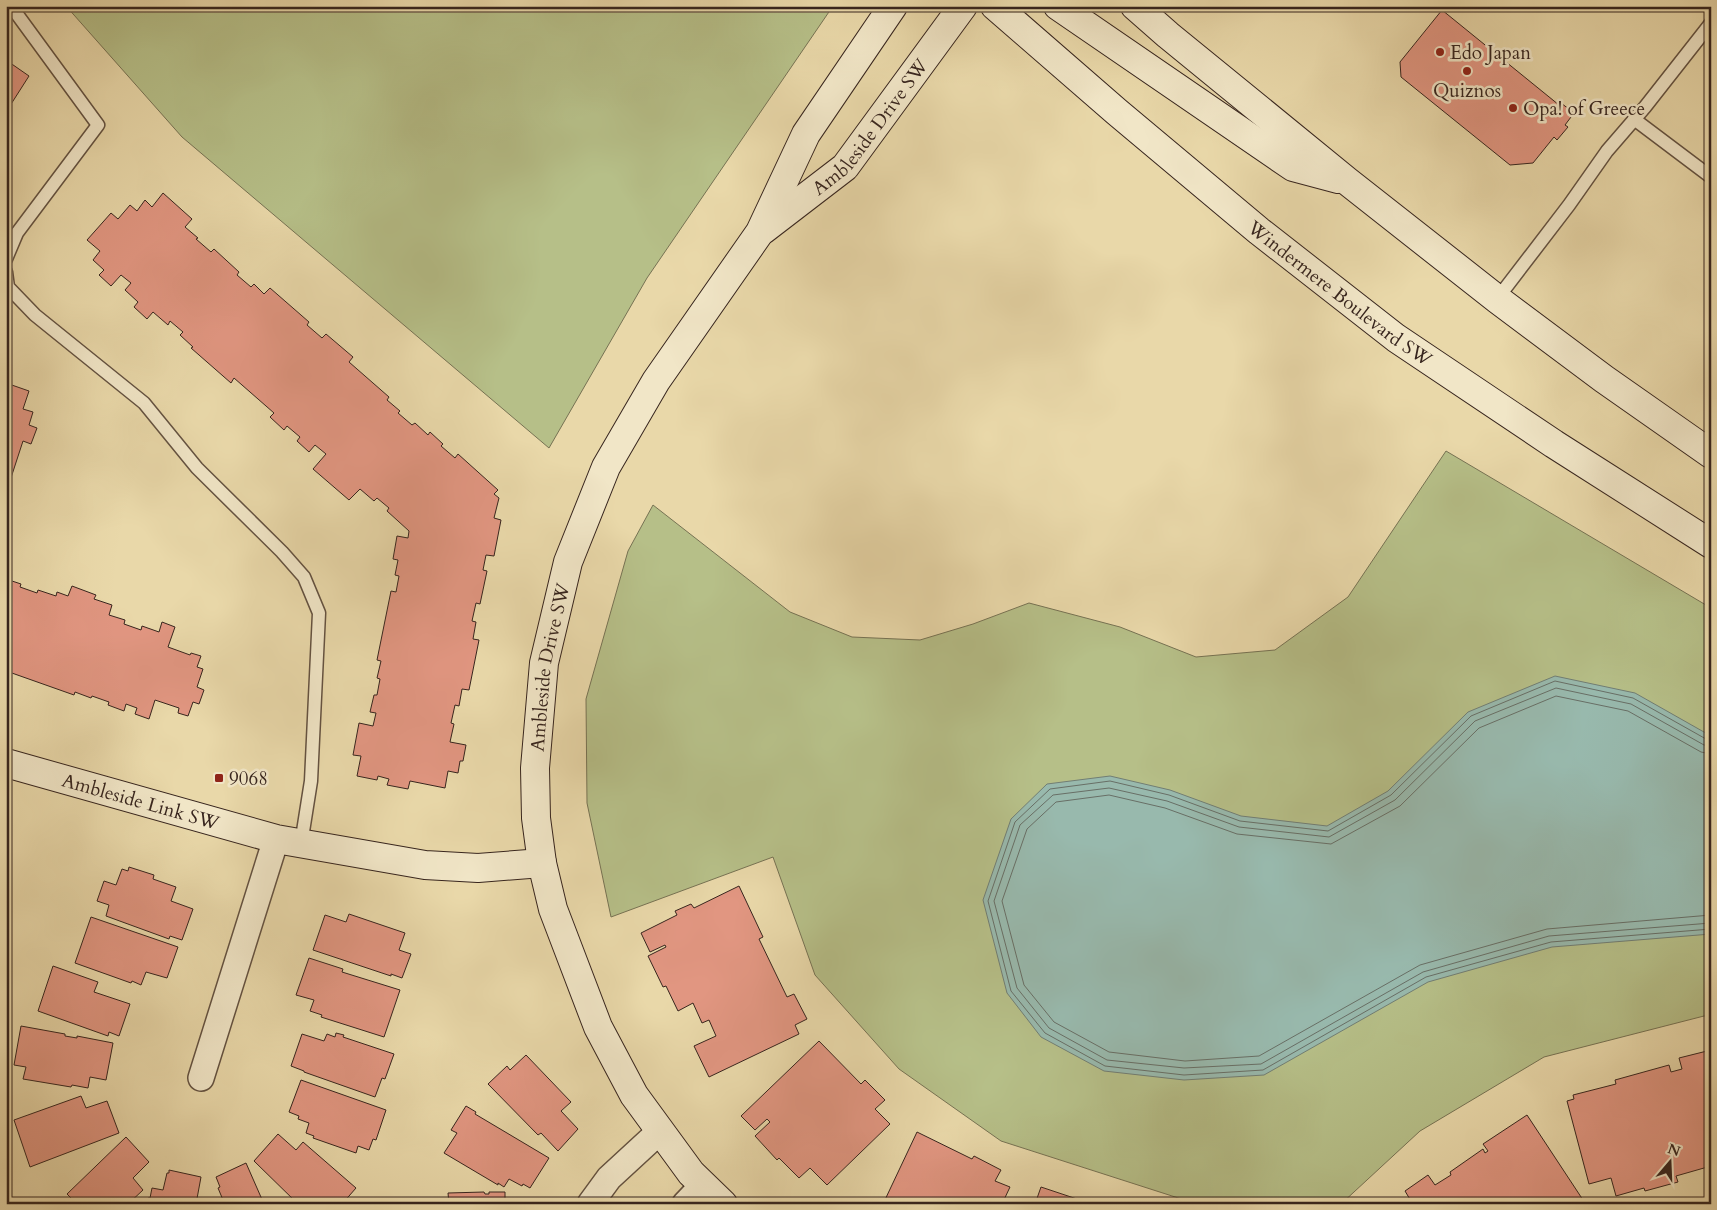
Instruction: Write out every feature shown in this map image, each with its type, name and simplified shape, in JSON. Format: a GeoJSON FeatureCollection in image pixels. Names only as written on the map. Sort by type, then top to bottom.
{"type":"FeatureCollection","features":[{"type":"Feature","properties":{"kind":"street","name":"Ambleside Drive SW"},"geometry":{"type":"LineString","coordinates":[[723,1204],[694,1194],[691,1173],[634,1095],[598,1027],[553,909],[542,863],[536,818],[535,768],[544,663],[568,562],[606,467],[651,389],[760,232],[806,134],[893,6]]}},
{"type":"Feature","properties":{"kind":"street","name":"Ambleside Drive SW"},"geometry":{"type":"LineString","coordinates":[[760,232],[845,167],[963,6]]}},
{"type":"Feature","properties":{"kind":"street","name":"Windermere Boulevard SW"},"geometry":{"type":"LineString","coordinates":[[995,6],[1117,112],[1259,231],[1396,338],[1554,444],[1711,544]]}},
{"type":"Feature","properties":{"kind":"street"},"geometry":{"type":"LineString","coordinates":[[1058,6],[1293,167],[1347,181]]}},
{"type":"Feature","properties":{"kind":"street"},"geometry":{"type":"LineString","coordinates":[[1136,6],[1168,36],[1497,299],[1604,379],[1711,454]]}},
{"type":"Feature","properties":{"kind":"street","name":"Ambleside Link SW"},"geometry":{"type":"LineString","coordinates":[[6,763],[288,841],[425,865],[478,868],[542,863]]}},
{"type":"Feature","properties":{"kind":"street"},"geometry":{"type":"LineString","coordinates":[[201,1078],[288,841]]}},
{"type":"Feature","properties":{"kind":"street"},"geometry":{"type":"LineString","coordinates":[[590,1204],[609,1178],[660,1131]]}},
{"type":"Feature","properties":{"kind":"lane"},"geometry":{"type":"LineString","coordinates":[[6,258],[17,233],[98,125],[11,6]]}},
{"type":"Feature","properties":{"kind":"lane"},"geometry":{"type":"LineString","coordinates":[[1497,299],[1569,205],[1607,151],[1711,24]]}},
{"type":"Feature","properties":{"kind":"lane"},"geometry":{"type":"LineString","coordinates":[[1634,119],[1711,177]]}},
{"type":"Feature","properties":{"kind":"lane"},"geometry":{"type":"LineString","coordinates":[[6,272],[8,287],[35,315],[144,403],[197,468],[282,552],[304,577],[319,613],[310,781],[288,841]]}},
{"type":"Feature","properties":{"kind":"green space"},"geometry":{"type":"Polygon","coordinates":[[[66,6],[833,6],[647,278],[549,448],[182,137],[66,6]]]}},
{"type":"Feature","properties":{"kind":"green space"},"geometry":{"type":"Polygon","coordinates":[[[1446,451],[1711,608],[1711,1016],[1704,1016],[1544,1057],[1420,1131],[1341,1204],[1197,1204],[1001,1141],[899,1069],[815,975],[773,857],[611,917],[587,803],[586,699],[628,551],[653,505],[790,612],[852,637],[920,640],[973,624],[1029,603],[1120,627],[1196,657],[1275,650],[1348,597],[1446,451]]]}},
{"type":"Feature","properties":{"kind":"water"},"geometry":{"type":"Polygon","coordinates":[[[1555,676],[1635,693],[1711,736],[1711,934],[1552,947],[1428,982],[1264,1075],[1184,1080],[1104,1071],[1041,1037],[1007,993],[983,900],[1011,819],[1047,784],[1110,776],[1170,790],[1241,816],[1327,826],[1388,791],[1468,712],[1555,676]]]}},
{"type":"Feature","properties":{"kind":"building"},"geometry":{"type":"Polygon","coordinates":[[[1442,10],[1559,105],[1561,103],[1574,113],[1565,125],[1568,127],[1557,140],[1554,137],[1533,163],[1510,165],[1401,77],[1400,62],[1442,10]]]}},
{"type":"Feature","properties":{"kind":"building"},"geometry":{"type":"Polygon","coordinates":[[[6,60],[29,76],[6,112],[6,60]]]}},
{"type":"Feature","properties":{"kind":"building"},"geometry":{"type":"Polygon","coordinates":[[[163,193],[192,219],[185,227],[198,238],[196,239],[211,252],[214,249],[239,272],[237,275],[251,287],[254,284],[264,294],[270,288],[309,322],[307,325],[322,338],[326,334],[353,357],[349,362],[389,397],[387,400],[400,411],[398,413],[412,425],[415,423],[428,435],[430,432],[443,444],[441,446],[455,458],[458,454],[498,490],[494,494],[499,498],[494,518],[501,520],[494,556],[486,555],[483,570],[487,571],[480,604],[476,603],[472,621],[476,622],[473,639],[479,640],[469,690],[462,689],[459,706],[455,705],[451,723],[454,724],[450,742],[466,745],[463,761],[460,761],[458,773],[448,771],[445,788],[410,781],[408,789],[387,785],[389,779],[378,776],[377,780],[357,776],[361,756],[353,755],[359,723],[373,726],[376,713],[370,712],[374,695],[377,695],[380,679],[377,678],[381,661],[377,660],[391,591],[396,592],[399,576],[395,575],[398,560],[393,559],[397,536],[408,538],[409,531],[387,511],[389,508],[377,498],[374,501],[360,489],[349,500],[313,469],[326,454],[315,445],[309,452],[297,441],[300,437],[287,426],[284,430],[270,417],[274,413],[234,378],[231,383],[191,348],[193,347],[180,335],[183,332],[170,321],[168,325],[153,312],[147,319],[134,307],[138,302],[125,290],[131,283],[121,275],[111,286],[99,275],[104,270],[93,260],[100,251],[87,240],[111,213],[118,219],[130,205],[137,211],[145,200],[152,207],[163,193]]]}},
{"type":"Feature","properties":{"kind":"building"},"geometry":{"type":"Polygon","coordinates":[[[6,383],[29,391],[23,409],[33,412],[29,425],[37,428],[31,444],[23,441],[7,490],[6,383]]]}},
{"type":"Feature","properties":{"kind":"building"},"geometry":{"type":"Polygon","coordinates":[[[6,579],[21,584],[20,587],[37,593],[38,590],[56,596],[57,592],[68,596],[72,586],[96,595],[94,599],[112,605],[109,615],[125,620],[124,624],[141,630],[142,626],[159,632],[162,622],[175,627],[168,647],[190,655],[191,653],[201,656],[197,667],[203,669],[197,687],[204,690],[199,704],[193,702],[188,716],[178,713],[179,708],[155,700],[149,719],[135,714],[137,708],[126,704],[124,711],[108,705],[109,702],[92,696],[91,698],[75,692],[74,695],[9,672],[10,669],[6,668],[6,579]]]}},
{"type":"Feature","properties":{"kind":"building"},"geometry":{"type":"Polygon","coordinates":[[[129,867],[154,875],[153,879],[176,887],[171,901],[193,909],[182,940],[170,936],[169,939],[106,916],[109,905],[97,901],[104,881],[116,885],[122,869],[128,871],[129,867]]]}},
{"type":"Feature","properties":{"kind":"building"},"geometry":{"type":"Polygon","coordinates":[[[739,886],[763,937],[759,939],[787,997],[794,994],[807,1019],[795,1025],[799,1034],[709,1077],[694,1046],[716,1036],[709,1020],[702,1023],[693,1003],[678,1011],[666,986],[663,987],[648,956],[666,947],[665,945],[650,952],[641,933],[677,915],[675,911],[691,904],[694,908],[739,886]]]}},
{"type":"Feature","properties":{"kind":"building"},"geometry":{"type":"Polygon","coordinates":[[[349,914],[405,933],[399,950],[411,954],[402,978],[313,950],[325,915],[346,922],[349,914]]]}},
{"type":"Feature","properties":{"kind":"building"},"geometry":{"type":"Polygon","coordinates":[[[91,917],[178,947],[167,978],[146,972],[141,985],[75,963],[91,917]]]}},
{"type":"Feature","properties":{"kind":"building"},"geometry":{"type":"Polygon","coordinates":[[[309,958],[343,969],[342,972],[400,990],[384,1037],[321,1017],[322,1015],[310,1011],[314,1000],[296,995],[309,958]]]}},
{"type":"Feature","properties":{"kind":"building"},"geometry":{"type":"Polygon","coordinates":[[[53,966],[98,982],[94,992],[130,1004],[119,1036],[109,1032],[108,1036],[38,1011],[53,966]]]}},
{"type":"Feature","properties":{"kind":"building"},"geometry":{"type":"Polygon","coordinates":[[[21,1026],[65,1034],[65,1036],[77,1038],[77,1036],[113,1043],[106,1080],[90,1077],[88,1088],[23,1079],[26,1067],[14,1065],[21,1026]]]}},
{"type":"Feature","properties":{"kind":"building"},"geometry":{"type":"Polygon","coordinates":[[[336,1033],[394,1054],[385,1079],[382,1078],[375,1097],[291,1066],[302,1034],[324,1041],[327,1034],[335,1037],[336,1033]]]}},
{"type":"Feature","properties":{"kind":"building"},"geometry":{"type":"Polygon","coordinates":[[[819,1041],[861,1084],[865,1080],[885,1100],[875,1109],[890,1124],[827,1185],[810,1168],[799,1178],[779,1158],[777,1160],[755,1136],[770,1122],[767,1119],[755,1130],[741,1116],[819,1041]]]}},
{"type":"Feature","properties":{"kind":"building"},"geometry":{"type":"Polygon","coordinates":[[[1707,1051],[1711,1064],[1711,1166],[1676,1176],[1678,1182],[1645,1191],[1644,1188],[1616,1196],[1611,1178],[1589,1184],[1567,1101],[1574,1099],[1573,1095],[1616,1084],[1615,1080],[1669,1065],[1671,1072],[1682,1069],[1679,1058],[1707,1051]]]}},
{"type":"Feature","properties":{"kind":"building"},"geometry":{"type":"Polygon","coordinates":[[[526,1055],[571,1102],[561,1111],[578,1129],[558,1151],[541,1133],[538,1135],[488,1084],[507,1066],[510,1070],[526,1055]]]}},
{"type":"Feature","properties":{"kind":"building"},"geometry":{"type":"Polygon","coordinates":[[[301,1080],[386,1110],[376,1140],[373,1139],[369,1150],[358,1146],[356,1153],[313,1138],[314,1136],[306,1133],[309,1123],[298,1119],[299,1116],[289,1112],[301,1080]]]}},
{"type":"Feature","properties":{"kind":"building"},"geometry":{"type":"Polygon","coordinates":[[[81,1096],[86,1108],[107,1101],[119,1133],[30,1167],[14,1120],[81,1096]]]}},
{"type":"Feature","properties":{"kind":"building"},"geometry":{"type":"Polygon","coordinates":[[[466,1106],[476,1112],[475,1114],[549,1158],[530,1188],[509,1179],[504,1187],[498,1183],[498,1185],[444,1153],[457,1133],[451,1130],[466,1106]]]}},
{"type":"Feature","properties":{"kind":"building"},"geometry":{"type":"Polygon","coordinates":[[[1527,1115],[1585,1203],[1407,1204],[1411,1201],[1405,1191],[1428,1175],[1435,1185],[1451,1175],[1450,1172],[1483,1149],[1485,1153],[1488,1151],[1483,1144],[1527,1115]]]}},
{"type":"Feature","properties":{"kind":"building"},"geometry":{"type":"Polygon","coordinates":[[[917,1132],[972,1159],[974,1156],[1001,1170],[995,1181],[1010,1187],[1002,1204],[883,1204],[917,1132]]]}},
{"type":"Feature","properties":{"kind":"building"},"geometry":{"type":"Polygon","coordinates":[[[278,1134],[296,1150],[303,1142],[356,1188],[342,1204],[298,1204],[254,1161],[278,1134]]]}},
{"type":"Feature","properties":{"kind":"building"},"geometry":{"type":"Polygon","coordinates":[[[126,1137],[149,1162],[133,1178],[143,1190],[128,1204],[71,1204],[74,1201],[67,1194],[126,1137]]]}},
{"type":"Feature","properties":{"kind":"building"},"geometry":{"type":"Polygon","coordinates":[[[246,1163],[264,1204],[216,1204],[223,1200],[216,1177],[246,1163]]]}},
{"type":"Feature","properties":{"kind":"building"},"geometry":{"type":"Polygon","coordinates":[[[169,1170],[201,1177],[196,1204],[147,1204],[152,1188],[163,1190],[169,1170]]]}},
{"type":"Feature","properties":{"kind":"building"},"geometry":{"type":"Polygon","coordinates":[[[1041,1187],[1092,1204],[1035,1204],[1041,1187]]]}},
{"type":"Feature","properties":{"kind":"building"},"geometry":{"type":"Polygon","coordinates":[[[484,1192],[489,1194],[489,1192],[505,1192],[505,1204],[449,1204],[448,1193],[484,1192]]]}},
{"type":"Feature","properties":{"kind":"place","name":"Edo Japan"},"geometry":{"type":"Point","coordinates":[1440,52]}},
{"type":"Feature","properties":{"kind":"place","name":"Quiznos"},"geometry":{"type":"Point","coordinates":[1467,71]}},
{"type":"Feature","properties":{"kind":"place","name":"Opa! of Greece"},"geometry":{"type":"Point","coordinates":[1513,108]}},
{"type":"Feature","properties":{"kind":"place","name":"9068"},"geometry":{"type":"Point","coordinates":[219,778]}}]}
